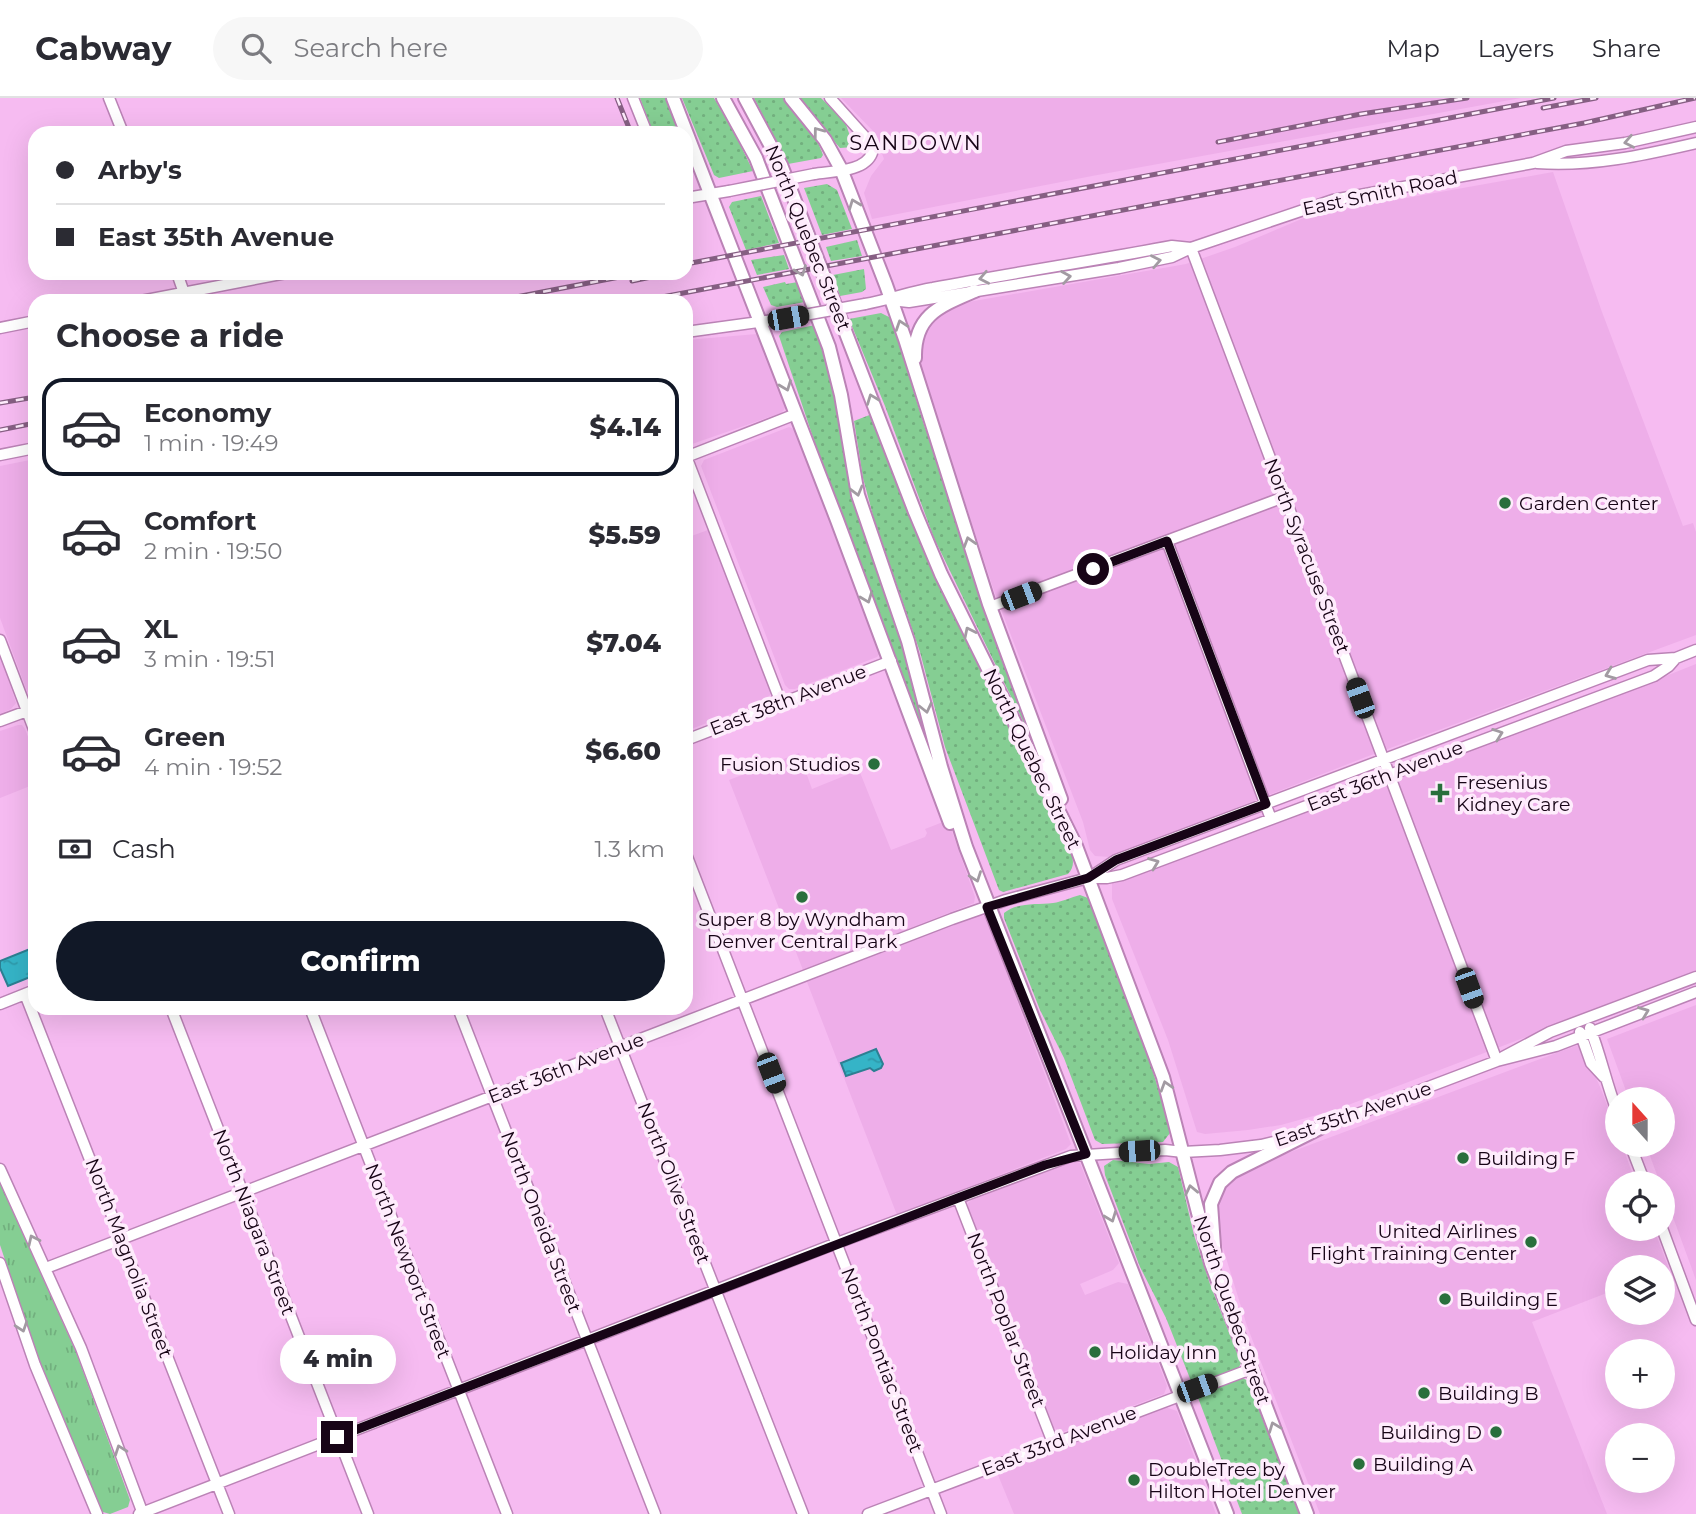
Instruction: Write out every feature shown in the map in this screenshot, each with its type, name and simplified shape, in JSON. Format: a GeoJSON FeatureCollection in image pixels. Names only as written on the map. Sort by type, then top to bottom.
{"type":"FeatureCollection","features":[{"type":"Feature","properties":{"kind":"main road"},"geometry":{"type":"LineString","coordinates":[[673,98],[684,126]]}},
{"type":"Feature","properties":{"kind":"main road","name":"North Quebec Street"},"geometry":{"type":"LineString","coordinates":[[723,98],[756,158],[829,347],[841,395],[858,495],[911,648],[939,760],[965,847],[1227,1514]]}},
{"type":"Feature","properties":{"kind":"main road","name":"North Quebec Street"},"geometry":{"type":"LineString","coordinates":[[745,98],[770,143],[789,186],[936,562],[1006,709],[1055,799],[1076,846],[1157,1059],[1216,1278],[1307,1514]]}},
{"type":"Feature","properties":{"kind":"main road"},"geometry":{"type":"LineString","coordinates":[[791,98],[825,140],[841,169],[891,300],[990,607],[1048,761],[1076,846]]}},
{"type":"Feature","properties":{"kind":"main road"},"geometry":{"type":"LineString","coordinates":[[693,149],[891,661],[946,814],[965,847]]}},
{"type":"Feature","properties":{"kind":"main road"},"geometry":{"type":"LineString","coordinates":[[915,369],[917,338],[928,316],[940,307],[975,291]]}},
{"type":"Feature","properties":{"kind":"main road"},"geometry":{"type":"LineString","coordinates":[[1216,1278],[1211,1205],[1220,1183],[1232,1172],[1320,1128]]}},
{"type":"Feature","properties":{"kind":"street"},"geometry":{"type":"LineString","coordinates":[[109,98],[120,126]]}},
{"type":"Feature","properties":{"kind":"street"},"geometry":{"type":"LineString","coordinates":[[633,98],[644,126]]}},
{"type":"Feature","properties":{"kind":"street"},"geometry":{"type":"LineString","coordinates":[[693,197],[865,163],[870,158],[872,146],[830,98]]}},
{"type":"Feature","properties":{"kind":"street","name":"East Smith Road"},"geometry":{"type":"LineString","coordinates":[[693,330],[788,318],[891,300],[909,302],[1146,263],[1172,257],[1191,248],[1334,200],[1533,163],[1566,151],[1625,143],[1696,127]]}},
{"type":"Feature","properties":{"kind":"street","name":"East Smith Road"},"geometry":{"type":"LineString","coordinates":[[1533,163],[1564,165],[1626,158],[1696,143]]}},
{"type":"Feature","properties":{"kind":"street","name":"East Smith Road"},"geometry":{"type":"LineString","coordinates":[[891,300],[906,293],[1002,275],[1172,246],[1191,248]]}},
{"type":"Feature","properties":{"kind":"street","name":"North Syracuse Street"},"geometry":{"type":"LineString","coordinates":[[1191,248],[1497,1061]]}},
{"type":"Feature","properties":{"kind":"street"},"geometry":{"type":"LineString","coordinates":[[179,280],[184,293]]}},
{"type":"Feature","properties":{"kind":"street"},"geometry":{"type":"LineString","coordinates":[[179,294],[250,280]]}},
{"type":"Feature","properties":{"kind":"street"},"geometry":{"type":"LineString","coordinates":[[0,328],[28,322]]}},
{"type":"Feature","properties":{"kind":"street"},"geometry":{"type":"LineString","coordinates":[[693,454],[796,414]]}},
{"type":"Feature","properties":{"kind":"street"},"geometry":{"type":"LineString","coordinates":[[0,454],[28,450]]}},
{"type":"Feature","properties":{"kind":"street"},"geometry":{"type":"LineString","coordinates":[[693,475],[781,703]]}},
{"type":"Feature","properties":{"kind":"street"},"geometry":{"type":"LineString","coordinates":[[990,607],[1284,497]]}},
{"type":"Feature","properties":{"kind":"street"},"geometry":{"type":"LineString","coordinates":[[1167,541],[1271,819]]}},
{"type":"Feature","properties":{"kind":"street"},"geometry":{"type":"LineString","coordinates":[[0,640],[28,702]]}},
{"type":"Feature","properties":{"kind":"street","name":"East 36th Avenue"},"geometry":{"type":"LineString","coordinates":[[1088,878],[1116,860],[1648,660],[1676,658],[1696,650]]}},
{"type":"Feature","properties":{"kind":"street","name":"East 36th Avenue"},"geometry":{"type":"LineString","coordinates":[[46,1268],[987,907],[1088,878],[1107,878],[1122,874],[1654,676],[1676,658]]}},
{"type":"Feature","properties":{"kind":"street","name":"East 38th Avenue"},"geometry":{"type":"LineString","coordinates":[[693,737],[891,661]]}},
{"type":"Feature","properties":{"kind":"street"},"geometry":{"type":"LineString","coordinates":[[0,721],[28,710]]}},
{"type":"Feature","properties":{"kind":"street","name":"North Pontiac Street"},"geometry":{"type":"LineString","coordinates":[[693,872],[941,1514]]}},
{"type":"Feature","properties":{"kind":"street","name":"East 35th Avenue"},"geometry":{"type":"LineString","coordinates":[[1497,1061],[1533,1040],[1696,977]]}},
{"type":"Feature","properties":{"kind":"street","name":"East 35th Avenue"},"geometry":{"type":"LineString","coordinates":[[142,1513],[1045,1165],[1086,1154],[1164,1150],[1183,1153],[1261,1145],[1320,1128],[1497,1061],[1532,1053],[1696,992]]}},
{"type":"Feature","properties":{"kind":"street"},"geometry":{"type":"LineString","coordinates":[[0,1003],[28,995]]}},
{"type":"Feature","properties":{"kind":"street","name":"North Magnolia Street"},"geometry":{"type":"LineString","coordinates":[[37,1015],[229,1514]]}},
{"type":"Feature","properties":{"kind":"street","name":"North Niagara Street"},"geometry":{"type":"LineString","coordinates":[[174,1015],[368,1514]]}},
{"type":"Feature","properties":{"kind":"street","name":"North Newport Street"},"geometry":{"type":"LineString","coordinates":[[313,1015],[507,1514]]}},
{"type":"Feature","properties":{"kind":"street","name":"North Oneida Street"},"geometry":{"type":"LineString","coordinates":[[461,1015],[655,1514]]}},
{"type":"Feature","properties":{"kind":"street","name":"North Olive Street"},"geometry":{"type":"LineString","coordinates":[[609,1015],[803,1514]]}},
{"type":"Feature","properties":{"kind":"street"},"geometry":{"type":"LineString","coordinates":[[1581,1021],[1591,1063],[1604,1077],[1608,1087]]}},
{"type":"Feature","properties":{"kind":"street"},"geometry":{"type":"LineString","coordinates":[[0,1169],[81,1348],[142,1513]]}},
{"type":"Feature","properties":{"kind":"street","name":"North Poplar Street"},"geometry":{"type":"LineString","coordinates":[[958,1198],[1054,1443]]}},
{"type":"Feature","properties":{"kind":"street"},"geometry":{"type":"LineString","coordinates":[[1667,1241],[1696,1317]]}},
{"type":"Feature","properties":{"kind":"street"},"geometry":{"type":"LineString","coordinates":[[0,1262],[3,1284],[97,1514]]}},
{"type":"Feature","properties":{"kind":"street","name":"East 33rd Avenue"},"geometry":{"type":"LineString","coordinates":[[868,1514],[1251,1369]]}},
{"type":"Feature","properties":{"kind":"shaded area"},"geometry":{"type":"Polygon","coordinates":[[[841,98],[1521,98],[872,219],[864,193],[871,176],[884,159],[874,132],[841,98]]]}},
{"type":"Feature","properties":{"kind":"shaded area"},"geometry":{"type":"Polygon","coordinates":[[[1553,172],[1602,312],[1683,526],[1693,523],[1696,532],[1696,635],[1366,757],[1110,857],[1095,856],[1090,850],[1083,822],[995,594],[919,363],[918,345],[933,315],[949,307],[974,301],[1186,264],[1311,215],[1553,172]]]}},
{"type":"Feature","properties":{"kind":"shaded area"},"geometry":{"type":"Polygon","coordinates":[[[757,334],[773,369],[786,406],[784,410],[693,444],[693,339],[757,334]]]}},
{"type":"Feature","properties":{"kind":"shaded area"},"geometry":{"type":"Polygon","coordinates":[[[789,427],[796,430],[881,652],[877,657],[795,689],[789,689],[785,685],[701,466],[704,460],[789,427]]]}},
{"type":"Feature","properties":{"kind":"shaded area"},"geometry":{"type":"Polygon","coordinates":[[[28,460],[28,694],[0,618],[0,466],[28,460]]]}},
{"type":"Feature","properties":{"kind":"shaded area"},"geometry":{"type":"Polygon","coordinates":[[[708,530],[771,693],[767,700],[693,728],[693,535],[708,530]]]}},
{"type":"Feature","properties":{"kind":"shaded area"},"geometry":{"type":"Polygon","coordinates":[[[0,654],[16,703],[11,709],[0,714],[0,654]]]}},
{"type":"Feature","properties":{"kind":"shaded area"},"geometry":{"type":"Polygon","coordinates":[[[1696,664],[1696,972],[1335,1110],[1281,1125],[1205,1134],[1197,1132],[1168,1040],[1112,899],[1112,883],[1696,664]]]}},
{"type":"Feature","properties":{"kind":"shaded area"},"geometry":{"type":"Polygon","coordinates":[[[18,725],[25,729],[28,737],[28,787],[0,798],[0,731],[18,725]]]}},
{"type":"Feature","properties":{"kind":"shaded area"},"geometry":{"type":"Polygon","coordinates":[[[799,753],[812,789],[859,770],[891,850],[925,837],[925,829],[948,820],[975,897],[974,903],[803,970],[729,780],[799,753]]]}},
{"type":"Feature","properties":{"kind":"shaded area"},"geometry":{"type":"Polygon","coordinates":[[[984,916],[987,921],[1071,1144],[1066,1149],[897,1215],[807,982],[984,916]]]}},
{"type":"Feature","properties":{"kind":"shaded area"},"geometry":{"type":"Polygon","coordinates":[[[1696,1005],[1696,1280],[1675,1223],[1675,1171],[1656,1171],[1650,1157],[1675,1157],[1675,1087],[1625,1087],[1607,1039],[1696,1005]]]}},
{"type":"Feature","properties":{"kind":"shaded area","name":"United Airlines Flight Training Center"},"geometry":{"type":"Polygon","coordinates":[[[1578,1045],[1583,1049],[1605,1100],[1605,1157],[1626,1157],[1632,1171],[1605,1171],[1605,1241],[1658,1241],[1664,1255],[1605,1255],[1605,1294],[1532,1322],[1607,1514],[1320,1514],[1247,1326],[1215,1222],[1218,1191],[1237,1172],[1578,1045]]]}},
{"type":"Feature","properties":{"kind":"shaded area"},"geometry":{"type":"Polygon","coordinates":[[[1072,1162],[1080,1163],[1119,1263],[1113,1270],[1080,1284],[1085,1295],[1118,1282],[1128,1284],[1167,1386],[1164,1394],[1063,1432],[1054,1428],[968,1203],[1072,1162]]]}},
{"type":"Feature","properties":{"kind":"shaded area"},"geometry":{"type":"Polygon","coordinates":[[[1165,1407],[1177,1411],[1216,1514],[1014,1514],[998,1475],[1001,1470],[1165,1407]]]}},
{"type":"Feature","properties":{"kind":"green space"},"geometry":{"type":"Polygon","coordinates":[[[640,98],[667,98],[677,126],[650,126],[640,98]]]}},
{"type":"Feature","properties":{"kind":"green space"},"geometry":{"type":"Polygon","coordinates":[[[682,98],[714,98],[753,171],[719,178],[714,175],[682,98]]]}},
{"type":"Feature","properties":{"kind":"green space"},"geometry":{"type":"Polygon","coordinates":[[[754,98],[783,98],[817,140],[823,155],[821,158],[788,164],[754,98]]]}},
{"type":"Feature","properties":{"kind":"green space"},"geometry":{"type":"Polygon","coordinates":[[[797,98],[821,98],[845,122],[854,147],[840,148],[797,98]]]}},
{"type":"Feature","properties":{"kind":"green space"},"geometry":{"type":"Polygon","coordinates":[[[827,184],[837,190],[852,229],[822,235],[804,188],[827,184]]]}},
{"type":"Feature","properties":{"kind":"green space"},"geometry":{"type":"Polygon","coordinates":[[[761,196],[779,243],[746,250],[729,207],[732,202],[761,196]]]}},
{"type":"Feature","properties":{"kind":"green space"},"geometry":{"type":"Polygon","coordinates":[[[857,240],[862,256],[831,261],[826,247],[857,240]]]}},
{"type":"Feature","properties":{"kind":"green space"},"geometry":{"type":"Polygon","coordinates":[[[784,255],[789,269],[757,275],[751,260],[784,255]]]}},
{"type":"Feature","properties":{"kind":"green space"},"geometry":{"type":"Polygon","coordinates":[[[864,269],[866,289],[840,296],[833,275],[864,269]]]}},
{"type":"Feature","properties":{"kind":"green space"},"geometry":{"type":"Polygon","coordinates":[[[798,282],[805,302],[777,307],[771,305],[763,287],[798,282]]]}},
{"type":"Feature","properties":{"kind":"green space"},"geometry":{"type":"Polygon","coordinates":[[[881,313],[891,318],[925,428],[942,465],[1036,748],[934,538],[849,319],[881,313]]]}},
{"type":"Feature","properties":{"kind":"green space"},"geometry":{"type":"Polygon","coordinates":[[[815,325],[830,373],[851,495],[909,665],[927,741],[828,482],[779,336],[782,332],[815,325]]]}},
{"type":"Feature","properties":{"kind":"green space"},"geometry":{"type":"Polygon","coordinates":[[[872,414],[945,596],[1070,851],[1073,865],[1068,874],[1003,892],[999,890],[945,747],[920,652],[874,519],[863,478],[854,421],[872,414]]]}},
{"type":"Feature","properties":{"kind":"green space"},"geometry":{"type":"Polygon","coordinates":[[[1080,895],[1088,898],[1147,1052],[1170,1128],[1170,1133],[1163,1142],[1102,1144],[1095,1140],[1064,1058],[1040,1010],[1004,918],[1004,913],[1015,907],[1056,902],[1080,895]]]}},
{"type":"Feature","properties":{"kind":"green space"},"geometry":{"type":"Polygon","coordinates":[[[1113,1160],[1149,1164],[1169,1162],[1178,1167],[1194,1235],[1241,1363],[1238,1369],[1196,1384],[1191,1381],[1166,1318],[1140,1267],[1105,1175],[1104,1166],[1113,1160]]]}},
{"type":"Feature","properties":{"kind":"green space"},"geometry":{"type":"Polygon","coordinates":[[[0,1183],[76,1352],[130,1500],[128,1507],[110,1514],[101,1509],[38,1358],[0,1245],[0,1183]]]}},
{"type":"Feature","properties":{"kind":"green space"},"geometry":{"type":"Polygon","coordinates":[[[1241,1377],[1248,1381],[1299,1514],[1242,1514],[1197,1395],[1241,1377]]]}},
{"type":"Feature","properties":{"kind":"water"},"geometry":{"type":"Polygon","coordinates":[[[28,950],[28,978],[8,986],[0,968],[0,961],[28,950]]]}},
{"type":"Feature","properties":{"kind":"water"},"geometry":{"type":"Polygon","coordinates":[[[876,1049],[883,1064],[881,1068],[874,1071],[870,1068],[846,1076],[841,1063],[876,1049]]]}},
{"type":"Feature","properties":{"kind":"railway"},"geometry":{"type":"LineString","coordinates":[[617,98],[628,126]]}},
{"type":"Feature","properties":{"kind":"railway"},"geometry":{"type":"LineString","coordinates":[[1218,142],[1361,114],[1467,98]]}},
{"type":"Feature","properties":{"kind":"railway"},"geometry":{"type":"LineString","coordinates":[[693,263],[1554,98]]}},
{"type":"Feature","properties":{"kind":"railway"},"geometry":{"type":"LineString","coordinates":[[1543,108],[1596,98]]}},
{"type":"Feature","properties":{"kind":"railway"},"geometry":{"type":"LineString","coordinates":[[678,294],[1584,123],[1695,98]]}},
{"type":"Feature","properties":{"kind":"railway"},"geometry":{"type":"LineString","coordinates":[[532,294],[604,280]]}},
{"type":"Feature","properties":{"kind":"railway"},"geometry":{"type":"LineString","coordinates":[[632,281],[637,280]]}},
{"type":"Feature","properties":{"kind":"railway"},"geometry":{"type":"LineString","coordinates":[[0,403],[28,398]]}},
{"type":"Feature","properties":{"kind":"railway"},"geometry":{"type":"LineString","coordinates":[[0,430],[28,424]]}},
{"type":"Feature","properties":{"kind":"place","name":"Garden Center"},"geometry":{"type":"Point","coordinates":[1505,503]}},
{"type":"Feature","properties":{"kind":"place","name":"Fusion Studios"},"geometry":{"type":"Point","coordinates":[874,764]}},
{"type":"Feature","properties":{"kind":"place","name":"Fresenius Kidney Care"},"geometry":{"type":"Point","coordinates":[1440,793]}},
{"type":"Feature","properties":{"kind":"place","name":"Super 8 by Wyndham Denver Central Park"},"geometry":{"type":"Point","coordinates":[802,897]}},
{"type":"Feature","properties":{"kind":"place","name":"Building F"},"geometry":{"type":"Point","coordinates":[1463,1158]}},
{"type":"Feature","properties":{"kind":"place","name":"United Airlines Flight Training Center"},"geometry":{"type":"Point","coordinates":[1531,1242]}},
{"type":"Feature","properties":{"kind":"place","name":"Building E"},"geometry":{"type":"Point","coordinates":[1445,1299]}},
{"type":"Feature","properties":{"kind":"place","name":"Holiday Inn"},"geometry":{"type":"Point","coordinates":[1095,1352]}},
{"type":"Feature","properties":{"kind":"place","name":"Building B"},"geometry":{"type":"Point","coordinates":[1424,1393]}},
{"type":"Feature","properties":{"kind":"place","name":"Building D"},"geometry":{"type":"Point","coordinates":[1496,1432]}},
{"type":"Feature","properties":{"kind":"place","name":"Building A"},"geometry":{"type":"Point","coordinates":[1359,1464]}},
{"type":"Feature","properties":{"kind":"place","name":"DoubleTree by Hilton Hotel Denver"},"geometry":{"type":"Point","coordinates":[1134,1480]}},
{"type":"Feature","properties":{"kind":"district","name":"SANDOWN"},"geometry":{"type":"Point","coordinates":[916,142]}},
{"type":"Feature","properties":{"kind":"route"},"geometry":{"type":"LineString","coordinates":[[337,1437],[817,1251],[1045,1165],[1086,1154],[987,907],[1088,878],[1116,860],[1266,804],[1167,541],[1093,569]]}}]}
